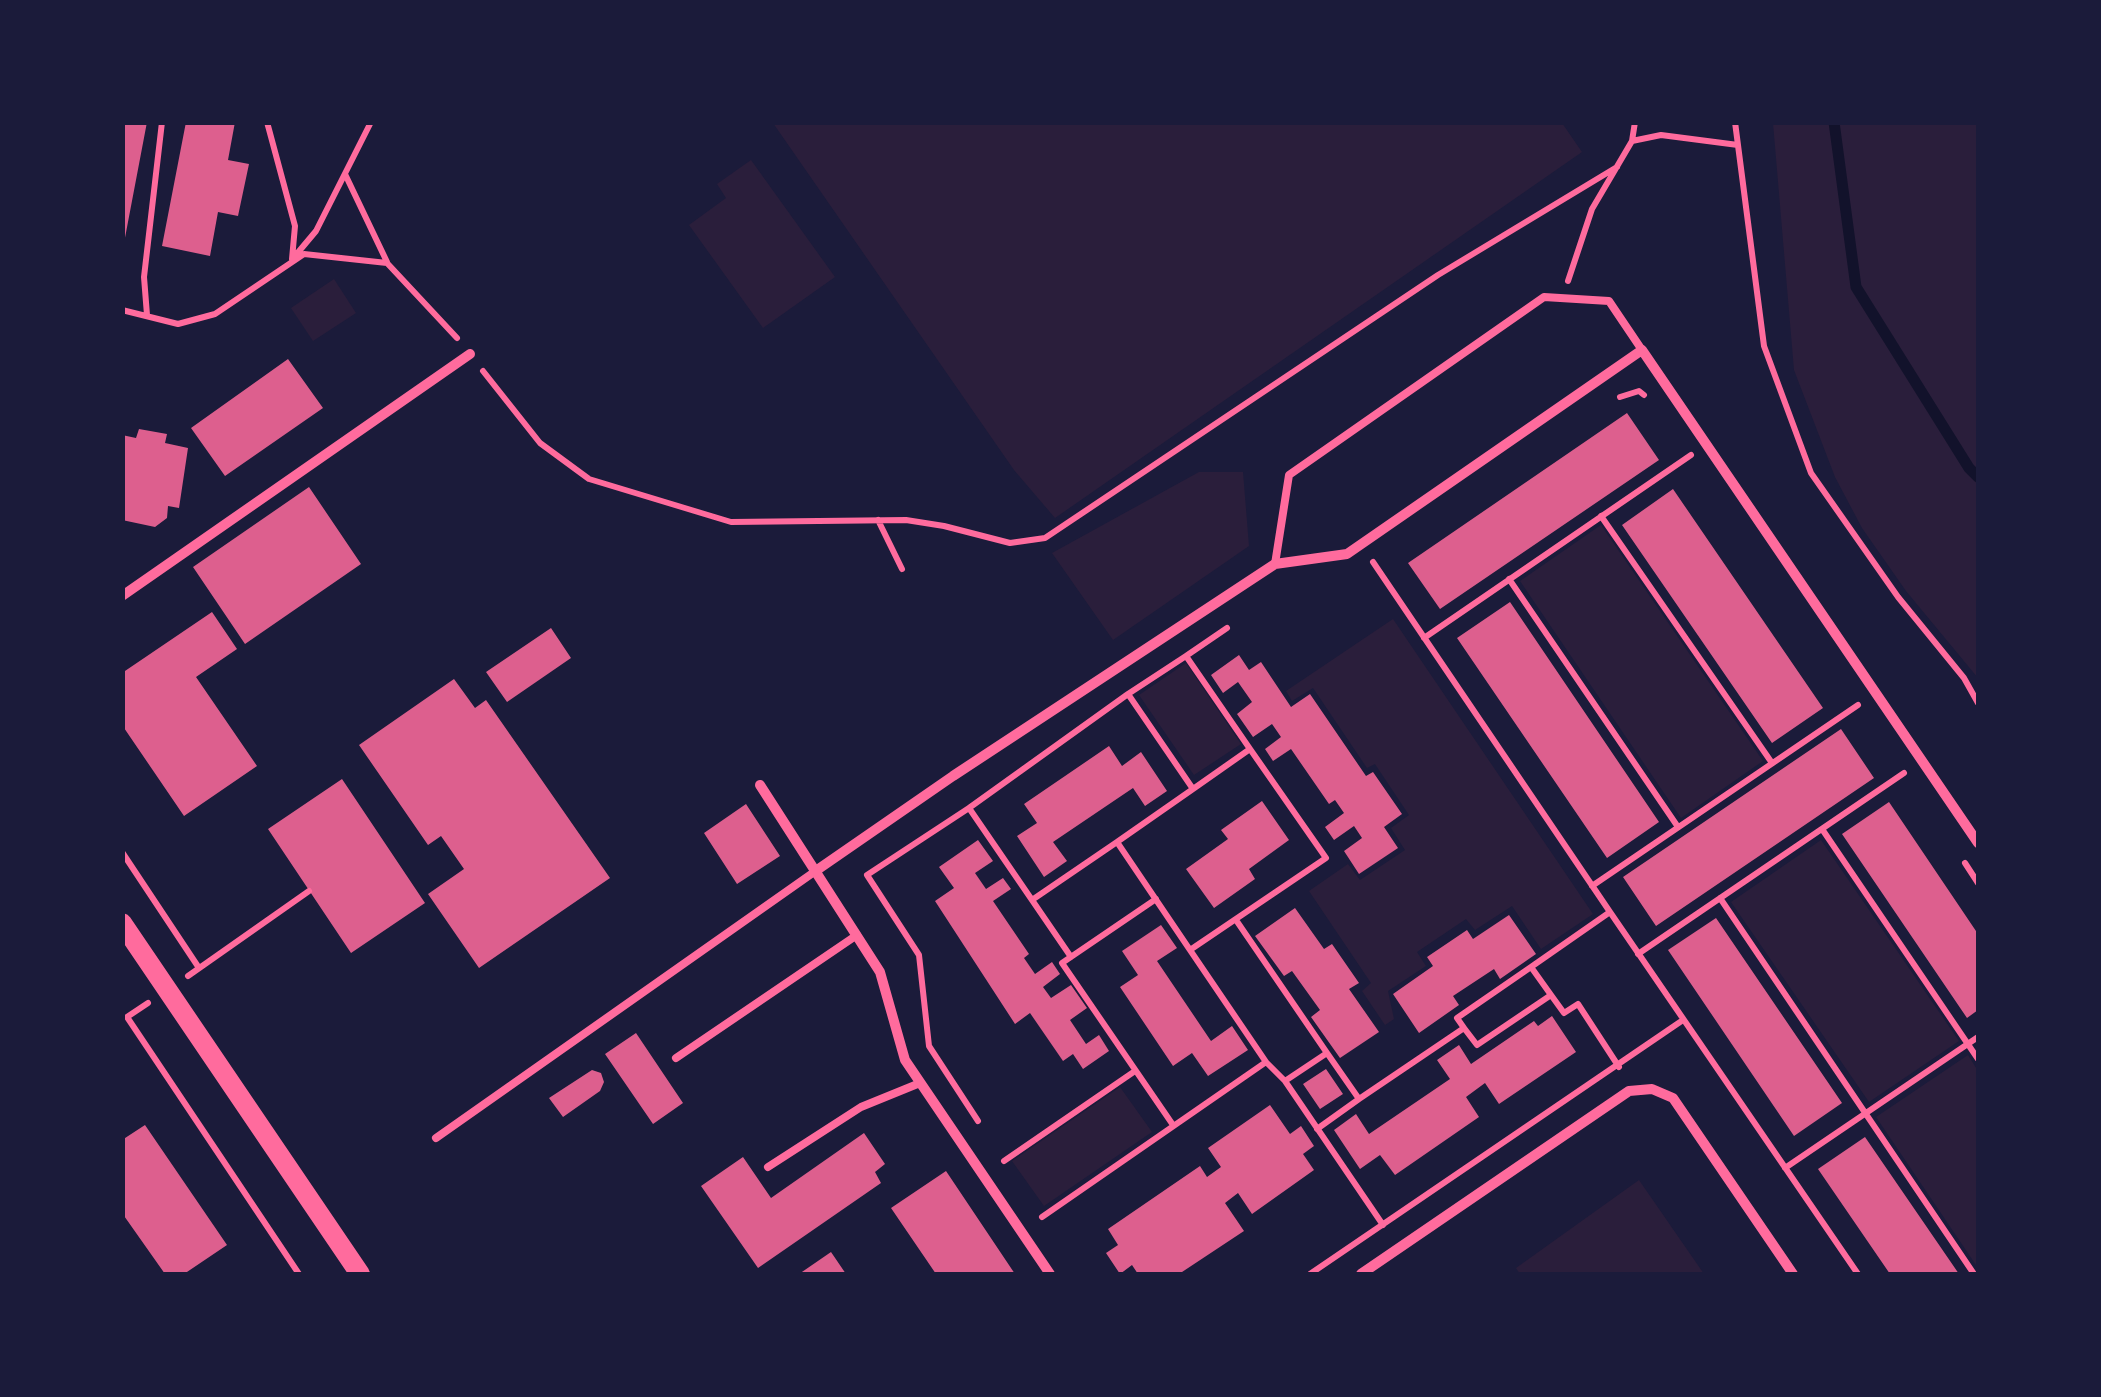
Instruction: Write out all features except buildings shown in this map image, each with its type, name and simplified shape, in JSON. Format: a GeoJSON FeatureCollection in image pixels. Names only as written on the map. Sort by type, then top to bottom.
{"type":"FeatureCollection","features":[{"type":"Feature","properties":{"kind":"main road"},"geometry":{"type":"LineString","coordinates":[[122,923],[360,1274]]}},
{"type":"Feature","properties":{"kind":"street"},"geometry":{"type":"LineString","coordinates":[[816,870],[1274,564],[1347,554],[1642,350],[1978,843]]}},
{"type":"Feature","properties":{"kind":"street"},"geometry":{"type":"LineString","coordinates":[[122,596],[470,354]]}},
{"type":"Feature","properties":{"kind":"street"},"geometry":{"type":"LineString","coordinates":[[760,785],[880,972],[904,1060],[1050,1274]]}},
{"type":"Feature","properties":{"kind":"street"},"geometry":{"type":"LineString","coordinates":[[1361,1274],[1628,1091],[1652,1088],[1673,1098],[1793,1274]]}},
{"type":"Feature","properties":{"kind":"lane"},"geometry":{"type":"LineString","coordinates":[[1274,564],[1290,475],[1544,297],[1610,301],[1642,350]]}},
{"type":"Feature","properties":{"kind":"lane"},"geometry":{"type":"LineString","coordinates":[[436,1138],[816,870]]}},
{"type":"Feature","properties":{"kind":"lane"},"geometry":{"type":"LineString","coordinates":[[676,1058],[857,935]]}},
{"type":"Feature","properties":{"kind":"lane"},"geometry":{"type":"LineString","coordinates":[[768,1167],[861,1107],[920,1082]]}},
{"type":"Feature","properties":{"kind":"path"},"geometry":{"type":"LineString","coordinates":[[147,315],[144,277],[162,122]]}},
{"type":"Feature","properties":{"kind":"path"},"geometry":{"type":"LineString","coordinates":[[267,122],[296,226],[292,261]]}},
{"type":"Feature","properties":{"kind":"path"},"geometry":{"type":"LineString","coordinates":[[292,261],[316,231],[370,122]]}},
{"type":"Feature","properties":{"kind":"path"},"geometry":{"type":"LineString","coordinates":[[1562,298],[1582,232],[1632,141],[1635,122]]}},
{"type":"Feature","properties":{"kind":"path"},"geometry":{"type":"LineString","coordinates":[[1735,122],[1764,346],[1811,473],[1898,597],[1964,678],[1978,703]]}},
{"type":"Feature","properties":{"kind":"path"},"geometry":{"type":"LineString","coordinates":[[1632,141],[1661,135],[1738,144]]}},
{"type":"Feature","properties":{"kind":"path"},"geometry":{"type":"LineString","coordinates":[[345,174],[388,263],[470,354],[540,443],[589,479],[731,522],[878,520],[944,526],[1010,542],[1045,538],[1438,275],[1617,168]]}},
{"type":"Feature","properties":{"kind":"path"},"geometry":{"type":"LineString","coordinates":[[122,310],[178,324],[215,314],[304,254],[388,263]]}},
{"type":"Feature","properties":{"kind":"path"},"geometry":{"type":"LineString","coordinates":[[1608,405],[1623,394],[1639,390],[1652,402]]}},
{"type":"Feature","properties":{"kind":"path"},"geometry":{"type":"LineString","coordinates":[[1679,442],[1698,472]]}},
{"type":"Feature","properties":{"kind":"path"},"geometry":{"type":"LineString","coordinates":[[1424,638],[1707,446]]}},
{"type":"Feature","properties":{"kind":"path"},"geometry":{"type":"LineString","coordinates":[[1601,516],[1772,764]]}},
{"type":"Feature","properties":{"kind":"path"},"geometry":{"type":"LineString","coordinates":[[878,520],[902,569]]}},
{"type":"Feature","properties":{"kind":"path"},"geometry":{"type":"LineString","coordinates":[[1363,543],[1858,1274]]}},
{"type":"Feature","properties":{"kind":"path"},"geometry":{"type":"LineString","coordinates":[[1359,570],[1390,554]]}},
{"type":"Feature","properties":{"kind":"path"},"geometry":{"type":"LineString","coordinates":[[1509,579],[1678,827]]}},
{"type":"Feature","properties":{"kind":"path"},"geometry":{"type":"LineString","coordinates":[[983,1128],[929,1046],[920,955],[867,876],[1234,623]]}},
{"type":"Feature","properties":{"kind":"path"},"geometry":{"type":"LineString","coordinates":[[1186,656],[1326,858],[1190,950]]}},
{"type":"Feature","properties":{"kind":"path"},"geometry":{"type":"LineString","coordinates":[[1848,690],[1867,719]]}},
{"type":"Feature","properties":{"kind":"path"},"geometry":{"type":"LineString","coordinates":[[1128,694],[1192,789]]}},
{"type":"Feature","properties":{"kind":"path"},"geometry":{"type":"LineString","coordinates":[[1592,886],[1858,705]]}},
{"type":"Feature","properties":{"kind":"path"},"geometry":{"type":"LineString","coordinates":[[1032,900],[1250,749]]}},
{"type":"Feature","properties":{"kind":"path"},"geometry":{"type":"LineString","coordinates":[[1895,760],[1915,789]]}},
{"type":"Feature","properties":{"kind":"path"},"geometry":{"type":"LineString","coordinates":[[1638,954],[1904,774]]}},
{"type":"Feature","properties":{"kind":"path"},"geometry":{"type":"LineString","coordinates":[[969,808],[1071,957]]}},
{"type":"Feature","properties":{"kind":"path"},"geometry":{"type":"LineString","coordinates":[[1822,828],[1978,1059]]}},
{"type":"Feature","properties":{"kind":"path"},"geometry":{"type":"LineString","coordinates":[[1117,842],[1382,1226]]}},
{"type":"Feature","properties":{"kind":"path"},"geometry":{"type":"LineString","coordinates":[[122,852],[199,968]]}},
{"type":"Feature","properties":{"kind":"path"},"geometry":{"type":"LineString","coordinates":[[1957,852],[1978,883]]}},
{"type":"Feature","properties":{"kind":"path"},"geometry":{"type":"LineString","coordinates":[[298,1274],[127,1017],[310,891]]}},
{"type":"Feature","properties":{"kind":"path"},"geometry":{"type":"LineString","coordinates":[[1156,898],[1062,964],[1172,1126]]}},
{"type":"Feature","properties":{"kind":"path"},"geometry":{"type":"LineString","coordinates":[[1720,898],[1974,1274]]}},
{"type":"Feature","properties":{"kind":"path"},"geometry":{"type":"LineString","coordinates":[[1551,995],[1477,1045],[1457,1018],[1610,912]]}},
{"type":"Feature","properties":{"kind":"path"},"geometry":{"type":"LineString","coordinates":[[1236,920],[1359,1099]]}},
{"type":"Feature","properties":{"kind":"path"},"geometry":{"type":"LineString","coordinates":[[1531,967],[1564,1013],[1578,1004],[1618,1066],[1628,1091]]}},
{"type":"Feature","properties":{"kind":"path"},"geometry":{"type":"LineString","coordinates":[[1310,1274],[1683,1020]]}},
{"type":"Feature","properties":{"kind":"path"},"geometry":{"type":"LineString","coordinates":[[1317,1129],[1464,1028]]}},
{"type":"Feature","properties":{"kind":"path"},"geometry":{"type":"LineString","coordinates":[[1785,1168],[1978,1037]]}},
{"type":"Feature","properties":{"kind":"path"},"geometry":{"type":"LineString","coordinates":[[1285,1082],[1327,1052]]}},
{"type":"Feature","properties":{"kind":"path"},"geometry":{"type":"LineString","coordinates":[[1042,1217],[1266,1062]]}},
{"type":"Feature","properties":{"kind":"path"},"geometry":{"type":"LineString","coordinates":[[1004,1161],[1135,1071]]}},
{"type":"Feature","properties":{"kind":"path"},"geometry":{"type":"LineString","coordinates":[[994,1144],[1014,1175]]}},
{"type":"Feature","properties":{"kind":"path"},"geometry":{"type":"LineString","coordinates":[[1032,1203],[1051,1232]]}},
{"type":"Feature","properties":{"kind":"shaded area"},"geometry":{"type":"Polygon","coordinates":[[[773,123],[1562,123],[1582,152],[1055,518],[1014,470],[773,123]]]}},
{"type":"Feature","properties":{"kind":"shaded area"},"geometry":{"type":"Polygon","coordinates":[[[1773,123],[1978,123],[1978,678],[1906,591],[1862,528],[1835,477],[1794,370],[1773,123]]]}},
{"type":"Feature","properties":{"kind":"shaded area"},"geometry":{"type":"Polygon","coordinates":[[[751,160],[835,277],[763,328],[689,225],[726,198],[717,184],[751,160]]]}},
{"type":"Feature","properties":{"kind":"shaded area"},"geometry":{"type":"Polygon","coordinates":[[[334,279],[356,313],[313,341],[291,308],[334,279]]]}},
{"type":"Feature","properties":{"kind":"shaded area"},"geometry":{"type":"Polygon","coordinates":[[[1199,472],[1243,472],[1249,546],[1113,640],[1052,553],[1199,472]]]}},
{"type":"Feature","properties":{"kind":"shaded area"},"geometry":{"type":"Polygon","coordinates":[[[1601,525],[1763,761],[1681,818],[1520,581],[1601,525]]]}},
{"type":"Feature","properties":{"kind":"shaded area"},"geometry":{"type":"Polygon","coordinates":[[[1393,619],[1593,914],[1541,949],[1512,906],[1475,930],[1466,919],[1417,952],[1426,966],[1388,991],[1394,1019],[1385,1025],[1362,991],[1371,983],[1309,891],[1348,864],[1360,880],[1405,850],[1391,828],[1409,815],[1375,764],[1367,768],[1313,688],[1292,701],[1286,691],[1393,619]]]}},
{"type":"Feature","properties":{"kind":"shaded area"},"geometry":{"type":"Polygon","coordinates":[[[1186,663],[1241,744],[1194,775],[1139,695],[1186,663]]]}},
{"type":"Feature","properties":{"kind":"shaded area"},"geometry":{"type":"Polygon","coordinates":[[[1821,840],[1959,1041],[1869,1102],[1731,902],[1821,840]]]}},
{"type":"Feature","properties":{"kind":"shaded area"},"geometry":{"type":"Polygon","coordinates":[[[1968,1055],[1978,1071],[1978,1268],[1876,1117],[1968,1055]]]}},
{"type":"Feature","properties":{"kind":"shaded area"},"geometry":{"type":"Polygon","coordinates":[[[1120,1087],[1152,1132],[1044,1206],[1012,1161],[1120,1087]]]}},
{"type":"Feature","properties":{"kind":"shaded area"},"geometry":{"type":"Polygon","coordinates":[[[1639,1180],[1704,1274],[1520,1274],[1516,1268],[1639,1180]]]}},
{"type":"Feature","properties":{"kind":"waterway"},"geometry":{"type":"LineString","coordinates":[[1834,122],[1856,287],[1978,477]]}}]}
